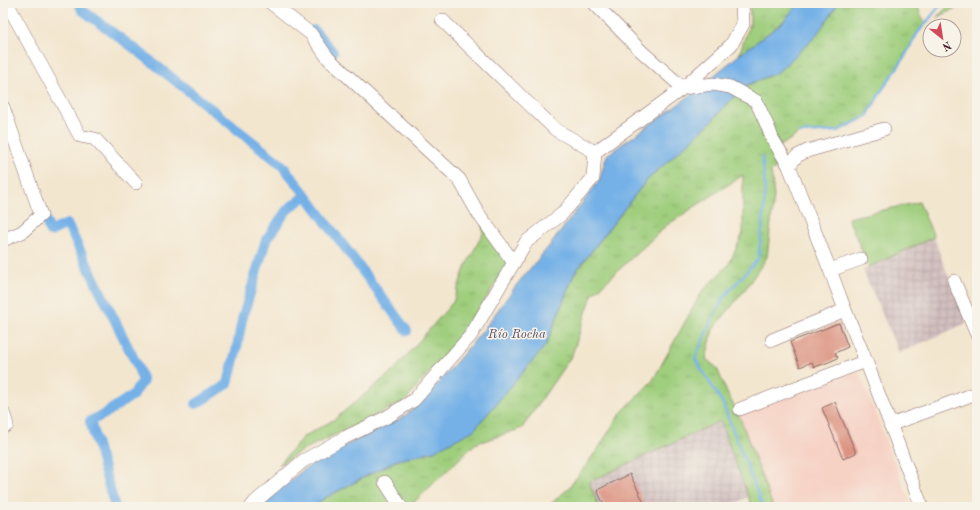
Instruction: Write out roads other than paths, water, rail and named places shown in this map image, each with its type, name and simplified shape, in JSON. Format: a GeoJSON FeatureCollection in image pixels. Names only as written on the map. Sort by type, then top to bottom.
{"type":"FeatureCollection","features":[{"type":"Feature","properties":{"kind":"street"},"geometry":{"type":"LineString","coordinates":[[6,3],[80,136],[95,139],[136,183]]}},
{"type":"Feature","properties":{"kind":"street"},"geometry":{"type":"LineString","coordinates":[[271,3],[311,34],[328,58],[459,179],[478,213],[514,263]]}},
{"type":"Feature","properties":{"kind":"street"},"geometry":{"type":"LineString","coordinates":[[594,3],[640,50],[683,88],[713,84],[730,86],[756,101],[772,138],[789,166],[922,507]]}},
{"type":"Feature","properties":{"kind":"street"},"geometry":{"type":"LineString","coordinates":[[251,507],[303,461],[344,438],[387,418],[414,400],[471,335],[526,242],[562,214],[592,178],[595,152],[683,88],[731,45],[743,24],[742,3]]}},
{"type":"Feature","properties":{"kind":"street"},"geometry":{"type":"LineString","coordinates":[[442,20],[556,130],[595,152]]}},
{"type":"Feature","properties":{"kind":"street"},"geometry":{"type":"LineString","coordinates":[[3,106],[41,214],[22,232],[3,240]]}},
{"type":"Feature","properties":{"kind":"street"},"geometry":{"type":"LineString","coordinates":[[789,166],[797,156],[807,151],[884,128]]}},
{"type":"Feature","properties":{"kind":"street"},"geometry":{"type":"LineString","coordinates":[[830,270],[860,258]]}},
{"type":"Feature","properties":{"kind":"street"},"geometry":{"type":"LineString","coordinates":[[954,281],[977,335]]}},
{"type":"Feature","properties":{"kind":"street"},"geometry":{"type":"LineString","coordinates":[[772,340],[845,310]]}},
{"type":"Feature","properties":{"kind":"street"},"geometry":{"type":"LineString","coordinates":[[740,409],[866,361]]}},
{"type":"Feature","properties":{"kind":"street"},"geometry":{"type":"LineString","coordinates":[[890,425],[977,393]]}},
{"type":"Feature","properties":{"kind":"street"},"geometry":{"type":"LineString","coordinates":[[3,412],[7,425],[3,427]]}},
{"type":"Feature","properties":{"kind":"street"},"geometry":{"type":"LineString","coordinates":[[385,482],[401,507]]}},
{"type":"Feature","properties":{"kind":"water","name":"Río Rocha"},"geometry":{"type":"Polygon","coordinates":[[[799,3],[838,3],[814,38],[778,72],[745,86],[710,123],[646,181],[574,274],[546,345],[474,430],[434,451],[395,461],[323,499],[314,507],[261,507],[303,470],[336,450],[402,418],[423,401],[481,333],[518,283],[551,244],[599,181],[607,155],[683,101],[739,55],[781,24],[799,3]]]}},
{"type":"Feature","properties":{"kind":"waterway"},"geometry":{"type":"LineString","coordinates":[[79,3],[82,10],[138,51],[282,165],[407,331]]}},
{"type":"Feature","properties":{"kind":"waterway"},"geometry":{"type":"LineString","coordinates":[[800,133],[838,131],[867,116],[882,90],[904,58],[917,34],[942,3]]}},
{"type":"Feature","properties":{"kind":"waterway"},"geometry":{"type":"LineString","coordinates":[[314,30],[333,52]]}},
{"type":"Feature","properties":{"kind":"waterway"},"geometry":{"type":"LineString","coordinates":[[762,157],[765,187],[763,223],[758,259],[724,297],[711,321],[695,359],[722,402],[763,507]]}},
{"type":"Feature","properties":{"kind":"waterway"},"geometry":{"type":"LineString","coordinates":[[196,404],[228,384],[242,320],[266,240],[287,210],[306,195]]}},
{"type":"Feature","properties":{"kind":"waterway"},"geometry":{"type":"LineString","coordinates":[[41,207],[50,232],[67,224],[136,363],[143,381],[133,395],[103,415],[90,421],[115,507]]}}]}
